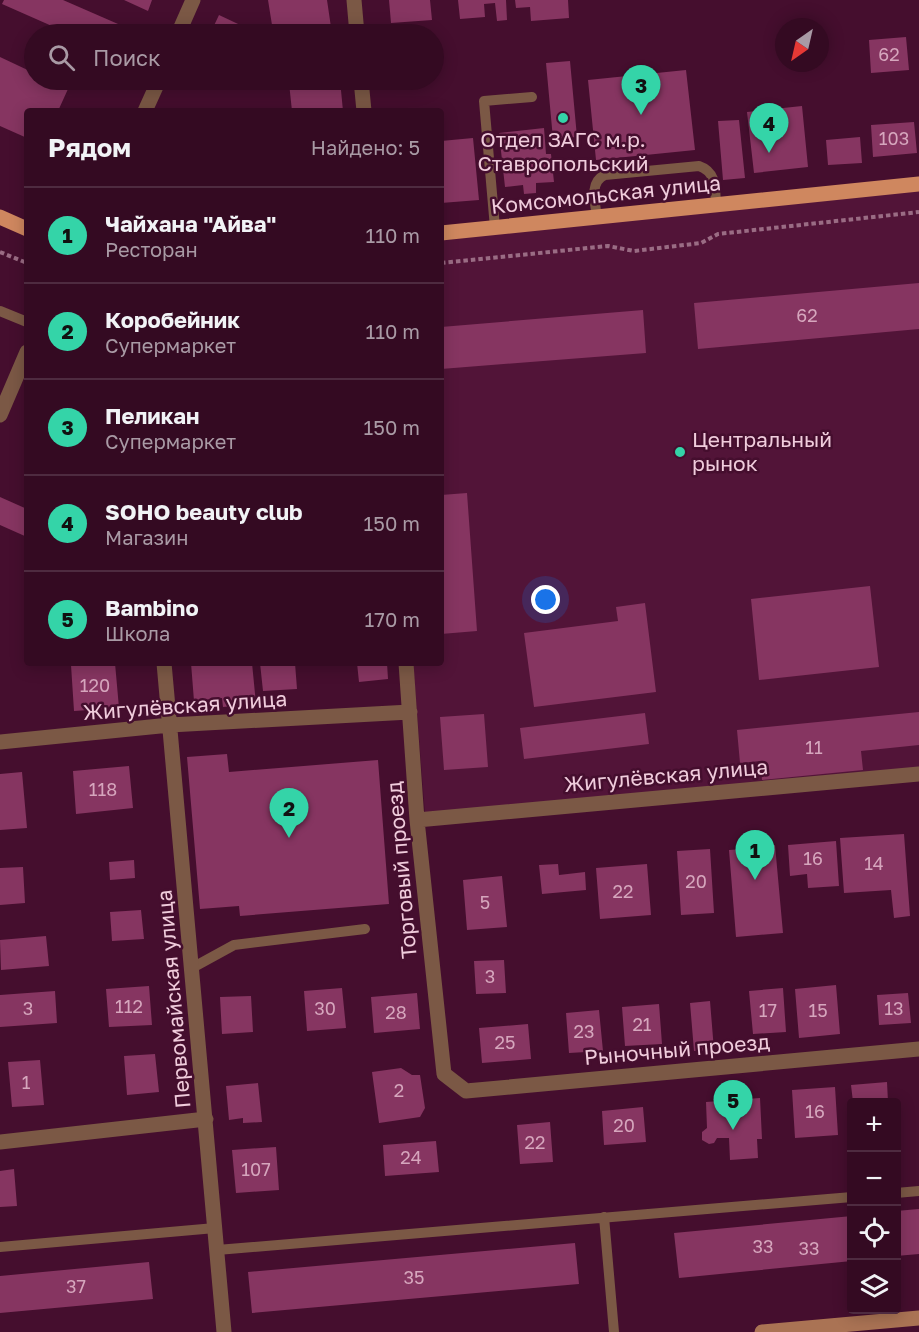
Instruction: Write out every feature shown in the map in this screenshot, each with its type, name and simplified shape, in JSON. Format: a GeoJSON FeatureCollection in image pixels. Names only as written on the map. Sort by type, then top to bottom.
{"type":"FeatureCollection","features":[{"type":"Feature","properties":{"kind":"main road","name":"Комсомольская улица"},"geometry":{"type":"LineString","coordinates":[[444,233],[919,184]]}},
{"type":"Feature","properties":{"kind":"main road"},"geometry":{"type":"LineString","coordinates":[[0,217],[24,228]]}},
{"type":"Feature","properties":{"kind":"main road"},"geometry":{"type":"LineString","coordinates":[[762,1332],[919,1318]]}},
{"type":"Feature","properties":{"kind":"street"},"geometry":{"type":"LineString","coordinates":[[182,24],[193,0]]}},
{"type":"Feature","properties":{"kind":"street"},"geometry":{"type":"LineString","coordinates":[[354,0],[356,24]]}},
{"type":"Feature","properties":{"kind":"street"},"geometry":{"type":"LineString","coordinates":[[146,108],[154,90]]}},
{"type":"Feature","properties":{"kind":"street"},"geometry":{"type":"LineString","coordinates":[[362,90],[364,108]]}},
{"type":"Feature","properties":{"kind":"street"},"geometry":{"type":"LineString","coordinates":[[0,415],[24,359]]}},
{"type":"Feature","properties":{"kind":"street","name":"Первомайская улица"},"geometry":{"type":"LineString","coordinates":[[164,666],[224,1332]]}},
{"type":"Feature","properties":{"kind":"street","name":"Торговый проезд"},"geometry":{"type":"LineString","coordinates":[[406,666],[417,819],[444,1074]]}},
{"type":"Feature","properties":{"kind":"street","name":"Жигулёвская улица"},"geometry":{"type":"LineString","coordinates":[[0,742],[170,725],[410,712]]}},
{"type":"Feature","properties":{"kind":"street","name":"Жигулёвская улица"},"geometry":{"type":"LineString","coordinates":[[417,819],[919,774]]}},
{"type":"Feature","properties":{"kind":"street","name":"Рыночный проезд"},"geometry":{"type":"LineString","coordinates":[[444,1074],[466,1091],[919,1049]]}},
{"type":"Feature","properties":{"kind":"street"},"geometry":{"type":"LineString","coordinates":[[0,1142],[206,1119]]}},
{"type":"Feature","properties":{"kind":"lane"},"geometry":{"type":"LineString","coordinates":[[495,228],[484,101],[532,97]]}},
{"type":"Feature","properties":{"kind":"lane"},"geometry":{"type":"LineString","coordinates":[[597,217],[594,186],[597,180],[605,175],[699,166],[705,168],[713,176],[716,205]]}},
{"type":"Feature","properties":{"kind":"lane"},"geometry":{"type":"LineString","coordinates":[[0,311],[24,321]]}},
{"type":"Feature","properties":{"kind":"lane"},"geometry":{"type":"LineString","coordinates":[[192,968],[234,945],[365,929]]}},
{"type":"Feature","properties":{"kind":"lane"},"geometry":{"type":"LineString","coordinates":[[901,1193],[919,1191]]}},
{"type":"Feature","properties":{"kind":"lane"},"geometry":{"type":"LineString","coordinates":[[217,1250],[847,1197]]}},
{"type":"Feature","properties":{"kind":"lane"},"geometry":{"type":"LineString","coordinates":[[604,1217],[614,1332]]}},
{"type":"Feature","properties":{"kind":"lane"},"geometry":{"type":"LineString","coordinates":[[0,1247],[215,1228]]}},
{"type":"Feature","properties":{"kind":"path"},"geometry":{"type":"LineString","coordinates":[[444,263],[608,246],[634,251],[701,243],[718,234],[919,212]]}},
{"type":"Feature","properties":{"kind":"path"},"geometry":{"type":"LineString","coordinates":[[0,252],[24,262]]}},
{"type":"Feature","properties":{"kind":"shaded area","name":"Центральный рынок"},"geometry":{"type":"Polygon","coordinates":[[[919,191],[919,768],[425,813],[413,666],[444,666],[444,240],[919,191]]]}},
{"type":"Feature","properties":{"kind":"building"},"geometry":{"type":"Polygon","coordinates":[[[4,0],[63,0],[118,24],[47,24],[2,4],[4,0]]]}},
{"type":"Feature","properties":{"kind":"building"},"geometry":{"type":"Polygon","coordinates":[[[124,0],[152,0],[148,11],[124,0]]]}},
{"type":"Feature","properties":{"kind":"building"},"geometry":{"type":"Polygon","coordinates":[[[268,0],[327,0],[331,24],[272,24],[268,0]]]}},
{"type":"Feature","properties":{"kind":"building"},"geometry":{"type":"Polygon","coordinates":[[[389,0],[430,0],[432,20],[391,23],[389,0]]]}},
{"type":"Feature","properties":{"kind":"building"},"geometry":{"type":"Polygon","coordinates":[[[458,0],[506,0],[507,20],[497,21],[495,3],[484,4],[485,17],[460,19],[458,0]]]}},
{"type":"Feature","properties":{"kind":"building"},"geometry":{"type":"Polygon","coordinates":[[[515,0],[568,0],[569,18],[531,21],[530,7],[516,8],[515,0]]]}},
{"type":"Feature","properties":{"kind":"building"},"geometry":{"type":"Polygon","coordinates":[[[219,15],[238,24],[215,24],[219,15]]]}},
{"type":"Feature","properties":{"kind":"building"},"geometry":{"type":"Polygon","coordinates":[[[906,37],[909,70],[871,73],[869,40],[906,37]]]}},
{"type":"Feature","properties":{"kind":"building"},"geometry":{"type":"Polygon","coordinates":[[[0,57],[24,68],[24,90],[68,90],[59,108],[24,108],[24,137],[0,126],[0,57]]]}},
{"type":"Feature","properties":{"kind":"building"},"geometry":{"type":"Polygon","coordinates":[[[570,61],[577,137],[553,139],[546,63],[570,61]]]}},
{"type":"Feature","properties":{"kind":"building"},"geometry":{"type":"Polygon","coordinates":[[[686,70],[695,150],[596,160],[588,80],[686,70]]]}},
{"type":"Feature","properties":{"kind":"building"},"geometry":{"type":"Polygon","coordinates":[[[290,90],[341,90],[343,108],[292,108],[290,90]]]}},
{"type":"Feature","properties":{"kind":"building"},"geometry":{"type":"Polygon","coordinates":[[[802,106],[808,167],[754,173],[747,112],[802,106]]]}},
{"type":"Feature","properties":{"kind":"building"},"geometry":{"type":"Polygon","coordinates":[[[739,120],[745,178],[723,180],[718,121],[739,120]]]}},
{"type":"Feature","properties":{"kind":"building"},"geometry":{"type":"Polygon","coordinates":[[[914,122],[917,153],[873,157],[871,125],[914,122]]]}},
{"type":"Feature","properties":{"kind":"building"},"geometry":{"type":"Polygon","coordinates":[[[544,128],[546,154],[551,154],[554,182],[536,183],[536,193],[524,194],[523,185],[505,187],[499,133],[544,128]]]}},
{"type":"Feature","properties":{"kind":"building"},"geometry":{"type":"Polygon","coordinates":[[[860,137],[862,163],[828,165],[826,140],[860,137]]]}},
{"type":"Feature","properties":{"kind":"building"},"geometry":{"type":"Polygon","coordinates":[[[473,138],[479,200],[444,203],[444,141],[473,138]]]}},
{"type":"Feature","properties":{"kind":"building"},"geometry":{"type":"Polygon","coordinates":[[[919,283],[919,329],[698,349],[694,303],[919,283]]]}},
{"type":"Feature","properties":{"kind":"building"},"geometry":{"type":"Polygon","coordinates":[[[643,310],[646,353],[444,369],[444,327],[643,310]]]}},
{"type":"Feature","properties":{"kind":"building"},"geometry":{"type":"Polygon","coordinates":[[[467,493],[477,631],[444,634],[444,495],[467,493]]]}},
{"type":"Feature","properties":{"kind":"building"},"geometry":{"type":"Polygon","coordinates":[[[0,497],[24,508],[24,536],[0,525],[0,497]]]}},
{"type":"Feature","properties":{"kind":"building"},"geometry":{"type":"Polygon","coordinates":[[[870,586],[879,667],[759,680],[751,599],[870,586]]]}},
{"type":"Feature","properties":{"kind":"building"},"geometry":{"type":"Polygon","coordinates":[[[645,603],[656,692],[534,707],[524,633],[618,621],[616,607],[645,603]]]}},
{"type":"Feature","properties":{"kind":"building"},"geometry":{"type":"Polygon","coordinates":[[[71,666],[115,666],[119,708],[74,711],[71,666]]]}},
{"type":"Feature","properties":{"kind":"building"},"geometry":{"type":"Polygon","coordinates":[[[191,666],[252,666],[256,704],[223,707],[222,698],[194,701],[191,666]]]}},
{"type":"Feature","properties":{"kind":"building"},"geometry":{"type":"Polygon","coordinates":[[[260,666],[295,666],[297,689],[263,691],[260,666]]]}},
{"type":"Feature","properties":{"kind":"building"},"geometry":{"type":"Polygon","coordinates":[[[357,666],[387,666],[388,679],[359,682],[357,666]]]}},
{"type":"Feature","properties":{"kind":"building"},"geometry":{"type":"Polygon","coordinates":[[[919,712],[919,745],[861,751],[863,770],[762,780],[760,761],[740,763],[737,730],[919,712]]]}},
{"type":"Feature","properties":{"kind":"building"},"geometry":{"type":"Polygon","coordinates":[[[645,713],[649,744],[524,759],[520,728],[645,713]]]}},
{"type":"Feature","properties":{"kind":"building"},"geometry":{"type":"Polygon","coordinates":[[[484,714],[488,767],[444,770],[440,717],[484,714]]]}},
{"type":"Feature","properties":{"kind":"building"},"geometry":{"type":"Polygon","coordinates":[[[227,754],[229,772],[378,760],[389,904],[240,916],[239,906],[200,909],[187,757],[227,754]]]}},
{"type":"Feature","properties":{"kind":"building"},"geometry":{"type":"Polygon","coordinates":[[[129,766],[133,808],[76,814],[73,771],[129,766]]]}},
{"type":"Feature","properties":{"kind":"building"},"geometry":{"type":"Polygon","coordinates":[[[22,772],[27,828],[0,830],[0,774],[22,772]]]}},
{"type":"Feature","properties":{"kind":"building"},"geometry":{"type":"Polygon","coordinates":[[[904,834],[910,916],[894,918],[891,890],[844,893],[840,838],[904,834]]]}},
{"type":"Feature","properties":{"kind":"building"},"geometry":{"type":"Polygon","coordinates":[[[836,841],[839,886],[808,888],[807,874],[790,876],[788,845],[836,841]]]}},
{"type":"Feature","properties":{"kind":"building"},"geometry":{"type":"Polygon","coordinates":[[[775,845],[783,933],[736,937],[729,850],[744,849],[744,858],[768,856],[767,846],[775,845]]]}},
{"type":"Feature","properties":{"kind":"building"},"geometry":{"type":"Polygon","coordinates":[[[710,849],[714,913],[681,915],[677,851],[710,849]]]}},
{"type":"Feature","properties":{"kind":"building"},"geometry":{"type":"Polygon","coordinates":[[[134,860],[135,878],[110,880],[109,862],[134,860]]]}},
{"type":"Feature","properties":{"kind":"building"},"geometry":{"type":"Polygon","coordinates":[[[558,864],[559,875],[585,872],[586,890],[542,894],[539,865],[558,864]]]}},
{"type":"Feature","properties":{"kind":"building"},"geometry":{"type":"Polygon","coordinates":[[[647,864],[651,915],[600,919],[596,868],[647,864]]]}},
{"type":"Feature","properties":{"kind":"building"},"geometry":{"type":"Polygon","coordinates":[[[23,867],[25,903],[0,905],[0,868],[23,867]]]}},
{"type":"Feature","properties":{"kind":"building"},"geometry":{"type":"Polygon","coordinates":[[[502,876],[507,927],[467,930],[463,880],[502,876]]]}},
{"type":"Feature","properties":{"kind":"building"},"geometry":{"type":"Polygon","coordinates":[[[141,910],[144,939],[112,941],[110,912],[141,910]]]}},
{"type":"Feature","properties":{"kind":"building"},"geometry":{"type":"Polygon","coordinates":[[[46,936],[49,966],[1,970],[0,940],[46,936]]]}},
{"type":"Feature","properties":{"kind":"building"},"geometry":{"type":"Polygon","coordinates":[[[504,960],[506,993],[476,994],[474,961],[504,960]]]}},
{"type":"Feature","properties":{"kind":"building"},"geometry":{"type":"Polygon","coordinates":[[[836,985],[840,1034],[799,1038],[795,989],[836,985]]]}},
{"type":"Feature","properties":{"kind":"building"},"geometry":{"type":"Polygon","coordinates":[[[149,986],[152,1025],[109,1027],[106,989],[149,986]]]}},
{"type":"Feature","properties":{"kind":"building"},"geometry":{"type":"Polygon","coordinates":[[[342,988],[346,1028],[307,1031],[304,991],[342,988]]]}},
{"type":"Feature","properties":{"kind":"building"},"geometry":{"type":"Polygon","coordinates":[[[783,988],[786,1032],[753,1034],[749,991],[783,988]]]}},
{"type":"Feature","properties":{"kind":"building"},"geometry":{"type":"Polygon","coordinates":[[[55,991],[57,1023],[0,1027],[0,995],[55,991]]]}},
{"type":"Feature","properties":{"kind":"building"},"geometry":{"type":"Polygon","coordinates":[[[417,993],[420,1029],[374,1033],[371,997],[417,993]]]}},
{"type":"Feature","properties":{"kind":"building"},"geometry":{"type":"Polygon","coordinates":[[[908,993],[911,1023],[879,1025],[877,995],[908,993]]]}},
{"type":"Feature","properties":{"kind":"building"},"geometry":{"type":"Polygon","coordinates":[[[251,996],[253,1032],[222,1034],[220,997],[251,996]]]}},
{"type":"Feature","properties":{"kind":"building"},"geometry":{"type":"Polygon","coordinates":[[[710,1001],[714,1050],[694,1051],[690,1003],[710,1001]]]}},
{"type":"Feature","properties":{"kind":"building"},"geometry":{"type":"Polygon","coordinates":[[[659,1004],[662,1044],[625,1046],[622,1007],[659,1004]]]}},
{"type":"Feature","properties":{"kind":"building"},"geometry":{"type":"Polygon","coordinates":[[[599,1010],[603,1051],[569,1053],[566,1013],[599,1010]]]}},
{"type":"Feature","properties":{"kind":"building"},"geometry":{"type":"Polygon","coordinates":[[[528,1024],[531,1059],[482,1063],[479,1028],[528,1024]]]}},
{"type":"Feature","properties":{"kind":"building"},"geometry":{"type":"Polygon","coordinates":[[[155,1054],[159,1092],[127,1095],[124,1056],[155,1054]]]}},
{"type":"Feature","properties":{"kind":"building"},"geometry":{"type":"Polygon","coordinates":[[[40,1060],[44,1105],[12,1107],[8,1062],[40,1060]]]}},
{"type":"Feature","properties":{"kind":"building"},"geometry":{"type":"Polygon","coordinates":[[[401,1068],[412,1075],[420,1075],[425,1108],[420,1117],[379,1123],[372,1072],[401,1068]]]}},
{"type":"Feature","properties":{"kind":"building"},"geometry":{"type":"Polygon","coordinates":[[[887,1082],[888,1098],[853,1098],[851,1085],[887,1082]]]}},
{"type":"Feature","properties":{"kind":"building"},"geometry":{"type":"Polygon","coordinates":[[[258,1083],[262,1122],[243,1123],[243,1118],[229,1120],[226,1086],[258,1083]]]}},
{"type":"Feature","properties":{"kind":"building"},"geometry":{"type":"Polygon","coordinates":[[[835,1087],[838,1135],[795,1138],[792,1090],[835,1087]]]}},
{"type":"Feature","properties":{"kind":"building"},"geometry":{"type":"Polygon","coordinates":[[[760,1098],[762,1139],[757,1139],[758,1158],[730,1160],[729,1138],[717,1138],[714,1143],[709,1144],[702,1140],[702,1132],[707,1128],[706,1102],[760,1098]]]}},
{"type":"Feature","properties":{"kind":"building"},"geometry":{"type":"Polygon","coordinates":[[[643,1107],[646,1142],[604,1145],[602,1111],[643,1107]]]}},
{"type":"Feature","properties":{"kind":"building"},"geometry":{"type":"Polygon","coordinates":[[[550,1122],[553,1162],[520,1164],[517,1125],[550,1122]]]}},
{"type":"Feature","properties":{"kind":"building"},"geometry":{"type":"Polygon","coordinates":[[[436,1141],[439,1172],[385,1176],[383,1145],[436,1141]]]}},
{"type":"Feature","properties":{"kind":"building"},"geometry":{"type":"Polygon","coordinates":[[[276,1147],[279,1190],[236,1193],[232,1150],[276,1147]]]}},
{"type":"Feature","properties":{"kind":"building"},"geometry":{"type":"Polygon","coordinates":[[[14,1169],[17,1206],[0,1207],[0,1171],[14,1169]]]}},
{"type":"Feature","properties":{"kind":"building"},"geometry":{"type":"Polygon","coordinates":[[[919,1209],[919,1254],[901,1256],[901,1211],[919,1209]]]}},
{"type":"Feature","properties":{"kind":"building"},"geometry":{"type":"Polygon","coordinates":[[[847,1216],[847,1261],[679,1278],[674,1233],[847,1216]]]}},
{"type":"Feature","properties":{"kind":"building"},"geometry":{"type":"Polygon","coordinates":[[[575,1243],[579,1284],[252,1313],[248,1272],[575,1243]]]}},
{"type":"Feature","properties":{"kind":"building"},"geometry":{"type":"Polygon","coordinates":[[[149,1262],[153,1299],[0,1313],[0,1276],[149,1262]]]}},
{"type":"Feature","properties":{"kind":"place","name":"Пеликан"},"geometry":{"type":"Point","coordinates":[641,115]}},
{"type":"Feature","properties":{"kind":"place","name":"Отдел ЗАГС м.р. Ставропольский"},"geometry":{"type":"Point","coordinates":[563,118]}},
{"type":"Feature","properties":{"kind":"place","name":"SOHO beauty club"},"geometry":{"type":"Point","coordinates":[769,153]}},
{"type":"Feature","properties":{"kind":"place","name":"Центральный рынок"},"geometry":{"type":"Point","coordinates":[680,452]}},
{"type":"Feature","properties":{"kind":"place","name":"Коробейник"},"geometry":{"type":"Point","coordinates":[289,838]}},
{"type":"Feature","properties":{"kind":"place","name":"Чайхана \"Айва\""},"geometry":{"type":"Point","coordinates":[755,880]}},
{"type":"Feature","properties":{"kind":"place","name":"Bambino"},"geometry":{"type":"Point","coordinates":[733,1130]}}]}
